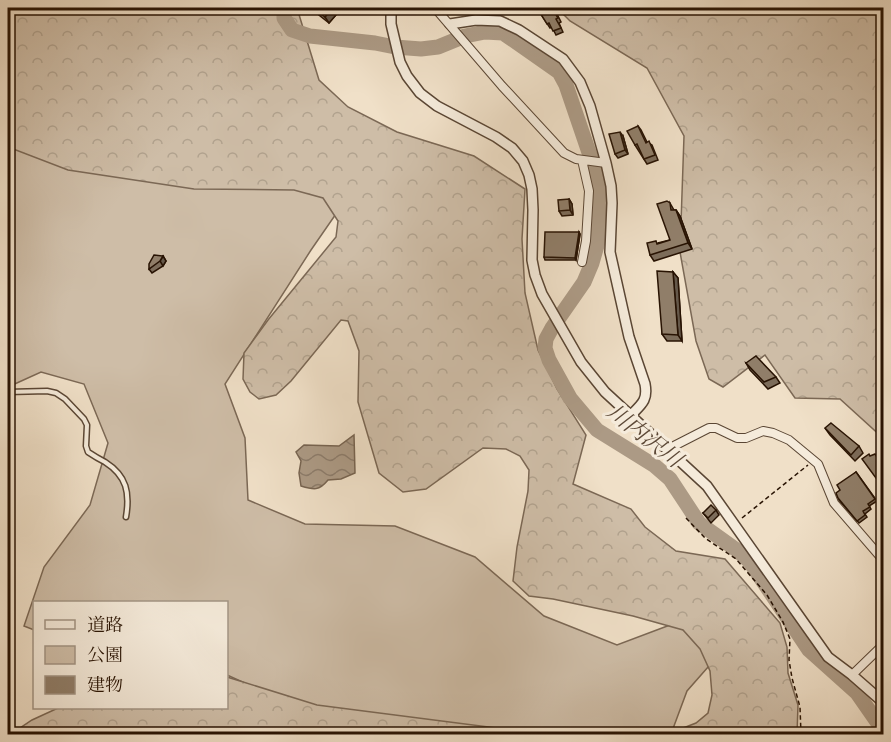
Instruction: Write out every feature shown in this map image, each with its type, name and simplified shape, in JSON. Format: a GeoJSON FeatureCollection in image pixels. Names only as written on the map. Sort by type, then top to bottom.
{"type":"FeatureCollection","features":[{"type":"Feature","properties":{"kind":"street"},"geometry":{"type":"LineString","coordinates":[[391,8],[391,24],[399,57],[407,76],[420,93],[437,106],[496,137],[512,148],[523,161],[532,189],[532,260],[535,275],[542,294],[581,362],[605,392],[707,486],[828,657],[884,703]]}},
{"type":"Feature","properties":{"kind":"street"},"geometry":{"type":"LineString","coordinates":[[435,8],[457,32],[466,46],[564,153],[583,160],[603,162]]}},
{"type":"Feature","properties":{"kind":"street"},"geometry":{"type":"LineString","coordinates":[[450,24],[480,20],[500,21],[519,30],[563,59],[580,82],[593,117],[611,195],[610,252],[629,337],[645,384],[645,400],[631,416]]}},
{"type":"Feature","properties":{"kind":"street"},"geometry":{"type":"LineString","coordinates":[[582,262],[586,241],[589,191],[583,160]]}},
{"type":"Feature","properties":{"kind":"street"},"geometry":{"type":"LineString","coordinates":[[668,449],[709,428],[716,428],[738,438],[746,438],[763,431],[789,440],[818,464],[834,503],[884,561]]}},
{"type":"Feature","properties":{"kind":"street"},"geometry":{"type":"LineString","coordinates":[[852,675],[884,644]]}},
{"type":"Feature","properties":{"kind":"lane"},"geometry":{"type":"LineString","coordinates":[[8,392],[47,391],[56,393],[72,405],[87,425],[88,452],[106,463],[125,484],[128,495],[126,517]]}},
{"type":"Feature","properties":{"kind":"path"},"geometry":{"type":"LineString","coordinates":[[734,524],[813,460]]}},
{"type":"Feature","properties":{"kind":"path"},"geometry":{"type":"LineString","coordinates":[[686,518],[705,538],[736,559],[767,595],[783,622],[790,639],[789,660],[800,707],[801,735]]}},
{"type":"Feature","properties":{"kind":"green space"},"geometry":{"type":"Polygon","coordinates":[[[8,8],[297,8],[319,80],[348,107],[397,132],[474,156],[525,189],[522,239],[525,293],[538,350],[557,389],[586,435],[573,484],[631,509],[645,527],[676,551],[725,559],[780,623],[787,647],[788,673],[798,705],[797,734],[651,734],[673,732],[696,723],[708,713],[712,695],[710,671],[700,649],[683,630],[633,616],[529,596],[513,581],[528,491],[529,470],[520,456],[506,449],[483,448],[426,489],[403,492],[379,473],[358,402],[359,351],[348,321],[341,320],[291,381],[276,395],[259,399],[250,392],[243,379],[244,353],[336,237],[338,221],[323,198],[294,190],[194,189],[68,170],[8,147],[8,8]]]}},
{"type":"Feature","properties":{"kind":"green space"},"geometry":{"type":"Polygon","coordinates":[[[557,8],[883,8],[883,438],[840,399],[795,398],[765,355],[723,387],[709,379],[696,341],[680,252],[684,136],[647,68],[570,21],[557,8]]]}},
{"type":"Feature","properties":{"kind":"green space"},"geometry":{"type":"Polygon","coordinates":[[[8,125],[301,170],[347,198],[225,384],[245,438],[248,500],[305,524],[395,526],[475,557],[544,616],[617,645],[686,619],[716,658],[687,691],[671,734],[400,734],[324,719],[228,675],[228,601],[33,601],[33,630],[24,626],[44,567],[90,505],[108,443],[84,384],[41,372],[8,387],[8,125]]]}},
{"type":"Feature","properties":{"kind":"green space"},"geometry":{"type":"Polygon","coordinates":[[[228,677],[317,705],[543,734],[11,734],[32,720],[56,709],[228,709],[228,677]]]}},
{"type":"Feature","properties":{"kind":"water"},"geometry":{"type":"Polygon","coordinates":[[[354,435],[355,473],[341,479],[328,480],[316,489],[301,486],[299,473],[301,461],[296,452],[304,445],[339,446],[354,435]]]}},
{"type":"Feature","properties":{"kind":"building"},"geometry":{"type":"Polygon","coordinates":[[[313,8],[332,8],[325,17],[313,8]]]}},
{"type":"Feature","properties":{"kind":"building"},"geometry":{"type":"Polygon","coordinates":[[[537,8],[552,8],[561,28],[553,31],[537,8]]]}},
{"type":"Feature","properties":{"kind":"building"},"geometry":{"type":"Polygon","coordinates":[[[638,126],[646,143],[649,141],[655,155],[644,159],[637,144],[635,145],[627,131],[638,126]]]}},
{"type":"Feature","properties":{"kind":"building"},"geometry":{"type":"Polygon","coordinates":[[[620,132],[625,150],[615,154],[609,134],[620,132]]]}},
{"type":"Feature","properties":{"kind":"building"},"geometry":{"type":"Polygon","coordinates":[[[569,199],[570,210],[559,211],[558,200],[569,199]]]}},
{"type":"Feature","properties":{"kind":"building"},"geometry":{"type":"Polygon","coordinates":[[[667,201],[670,203],[671,210],[676,210],[688,243],[650,255],[647,243],[656,241],[657,244],[670,240],[657,204],[667,201]]]}},
{"type":"Feature","properties":{"kind":"building"},"geometry":{"type":"Polygon","coordinates":[[[545,232],[579,232],[575,258],[544,257],[545,232]]]}},
{"type":"Feature","properties":{"kind":"building"},"geometry":{"type":"Polygon","coordinates":[[[154,255],[163,256],[149,269],[149,264],[154,255]]]}},
{"type":"Feature","properties":{"kind":"building"},"geometry":{"type":"Polygon","coordinates":[[[657,271],[673,272],[678,335],[662,334],[657,271]]]}},
{"type":"Feature","properties":{"kind":"building"},"geometry":{"type":"Polygon","coordinates":[[[756,356],[776,377],[764,382],[746,363],[756,356]]]}},
{"type":"Feature","properties":{"kind":"building"},"geometry":{"type":"Polygon","coordinates":[[[831,423],[859,446],[851,455],[825,428],[831,423]]]}},
{"type":"Feature","properties":{"kind":"building"},"geometry":{"type":"Polygon","coordinates":[[[869,454],[870,456],[875,454],[882,465],[884,464],[884,489],[862,459],[869,454]]]}},
{"type":"Feature","properties":{"kind":"building"},"geometry":{"type":"Polygon","coordinates":[[[856,472],[875,499],[868,504],[870,507],[863,511],[865,515],[857,521],[836,493],[840,490],[837,485],[856,472]]]}},
{"type":"Feature","properties":{"kind":"building"},"geometry":{"type":"Polygon","coordinates":[[[711,505],[716,510],[708,518],[703,513],[711,505]]]}},
{"type":"Feature","properties":{"kind":"waterway","name":"川内沢川"},"geometry":{"type":"LineString","coordinates":[[284,8],[284,18],[292,30],[310,36],[395,47],[421,49],[438,47],[465,36],[485,32],[503,33],[559,72],[566,85],[596,173],[600,200],[598,242],[592,263],[584,282],[546,339],[545,348],[549,360],[570,398],[597,430],[655,466],[670,479],[699,523],[750,562],[809,650],[857,693],[883,734]]}}]}
